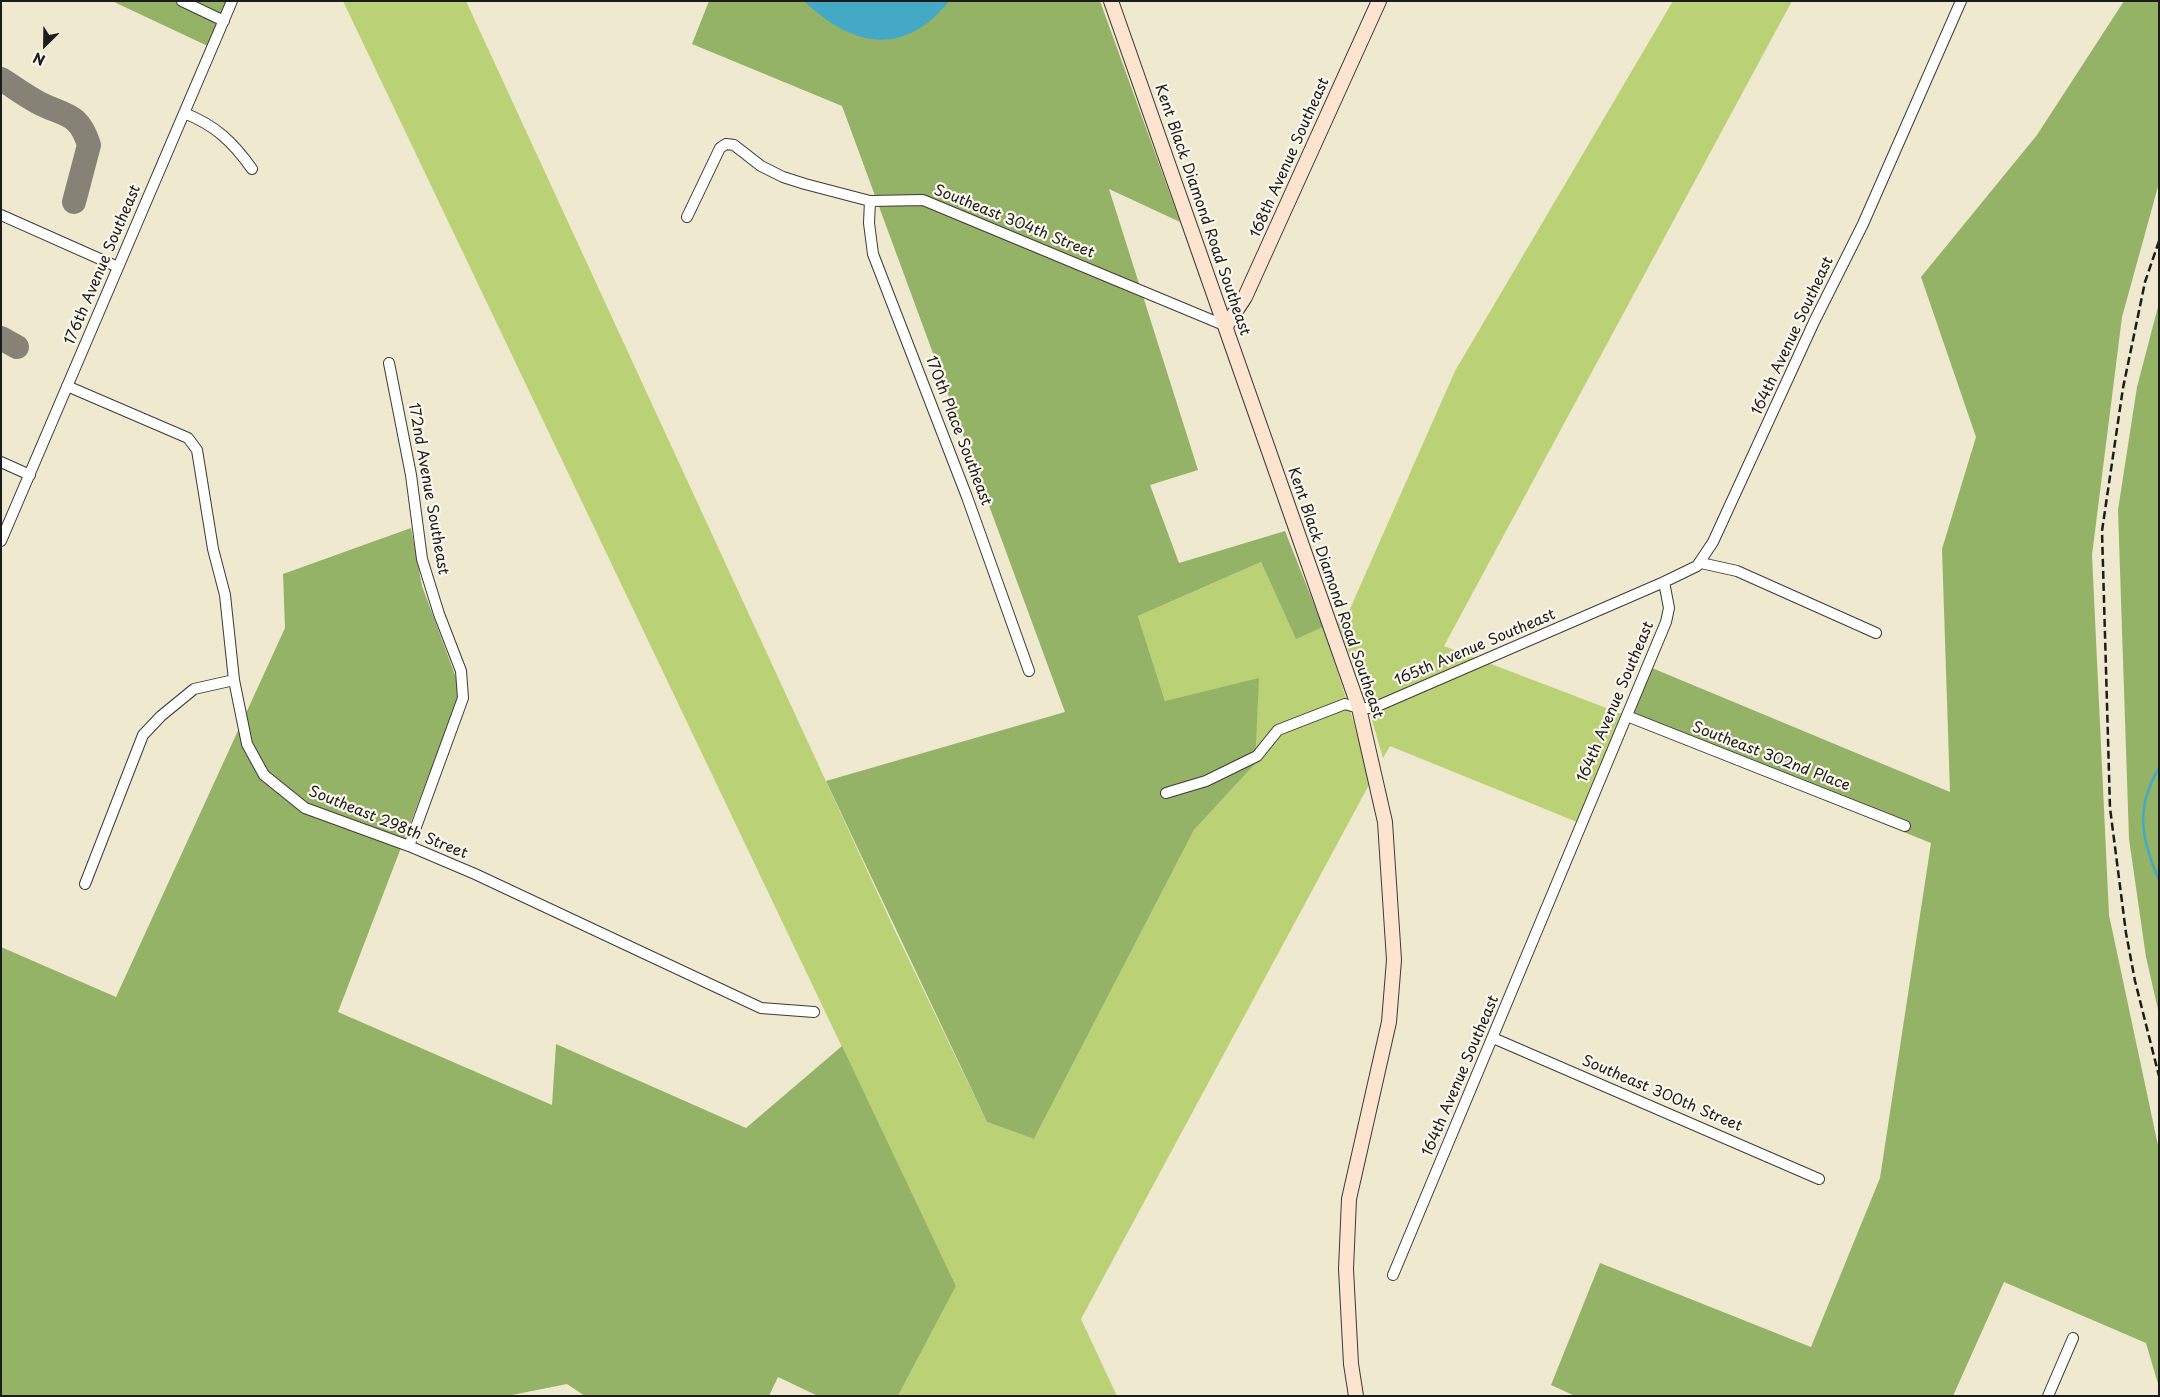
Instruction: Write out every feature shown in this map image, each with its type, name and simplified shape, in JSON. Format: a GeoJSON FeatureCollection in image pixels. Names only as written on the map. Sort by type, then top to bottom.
{"type":"FeatureCollection","features":[{"type":"Feature","properties":{"kind":"street"},"geometry":{"type":"LineString","coordinates":[[182,1],[224,21]]}},
{"type":"Feature","properties":{"kind":"street","name":"176th Avenue Southeast"},"geometry":{"type":"LineString","coordinates":[[1,541],[232,1]]}},
{"type":"Feature","properties":{"kind":"street","name":"Kent Black Diamond Road Southeast"},"geometry":{"type":"LineString","coordinates":[[1111,1],[1359,708],[1385,822],[1394,960],[1389,1022],[1349,1199],[1346,1269],[1351,1364],[1356,1396]]}},
{"type":"Feature","properties":{"kind":"street","name":"168th Avenue Southeast"},"geometry":{"type":"LineString","coordinates":[[1226,326],[1245,297],[1378,1]]}},
{"type":"Feature","properties":{"kind":"street","name":"164th Avenue Southeast"},"geometry":{"type":"LineString","coordinates":[[1701,562],[1726,517],[1814,322],[1863,224],[1961,1]]}},
{"type":"Feature","properties":{"kind":"street"},"geometry":{"type":"LineString","coordinates":[[184,113],[210,125],[228,138],[252,169]]}},
{"type":"Feature","properties":{"kind":"street","name":"Southeast 304th Street"},"geometry":{"type":"LineString","coordinates":[[687,217],[720,148],[726,144],[734,144],[761,166],[782,177],[870,201],[923,200],[1226,326]]}},
{"type":"Feature","properties":{"kind":"street","name":"170th Place Southeast"},"geometry":{"type":"LineString","coordinates":[[870,201],[868,223],[873,254],[967,497],[1029,671]]}},
{"type":"Feature","properties":{"kind":"street"},"geometry":{"type":"LineString","coordinates":[[1,215],[118,267]]}},
{"type":"Feature","properties":{"kind":"street","name":"172nd Avenue Southeast"},"geometry":{"type":"LineString","coordinates":[[388,362],[411,475],[422,560],[439,614],[461,671],[463,698],[409,846]]}},
{"type":"Feature","properties":{"kind":"street","name":"Southeast 298th Street"},"geometry":{"type":"LineString","coordinates":[[67,386],[188,438],[197,450],[213,549],[225,595],[234,680],[247,744],[264,775],[305,808],[409,846],[474,874],[761,1008],[814,1012]]}},
{"type":"Feature","properties":{"kind":"street"},"geometry":{"type":"LineString","coordinates":[[1,462],[30,475]]}},
{"type":"Feature","properties":{"kind":"street"},"geometry":{"type":"LineString","coordinates":[[1664,582],[1701,562],[1736,571],[1876,633]]}},
{"type":"Feature","properties":{"kind":"street","name":"164th Avenue Southeast"},"geometry":{"type":"LineString","coordinates":[[1393,1275],[1666,622],[1669,608],[1664,582]]}},
{"type":"Feature","properties":{"kind":"street","name":"165th Avenue Southeast"},"geometry":{"type":"LineString","coordinates":[[1166,793],[1206,781],[1257,756],[1278,730],[1345,704],[1359,708],[1373,708],[1664,582]]}},
{"type":"Feature","properties":{"kind":"street"},"geometry":{"type":"LineString","coordinates":[[86,884],[143,735],[161,716],[194,689],[234,680]]}},
{"type":"Feature","properties":{"kind":"street","name":"Southeast 302nd Place"},"geometry":{"type":"LineString","coordinates":[[1626,716],[1905,826]]}},
{"type":"Feature","properties":{"kind":"street","name":"Southeast 300th Street"},"geometry":{"type":"LineString","coordinates":[[1493,1038],[1819,1179]]}},
{"type":"Feature","properties":{"kind":"street"},"geometry":{"type":"LineString","coordinates":[[2048,1396],[2073,1338]]}},
{"type":"Feature","properties":{"kind":"green space"},"geometry":{"type":"Polygon","coordinates":[[[112,1],[232,1],[212,48],[112,1]]]}},
{"type":"Feature","properties":{"kind":"green space"},"geometry":{"type":"Polygon","coordinates":[[[343,1],[466,1],[895,931],[987,1122],[1034,1139],[1194,830],[1255,764],[1165,701],[1138,616],[1261,562],[1296,638],[1323,627],[1354,723],[1370,783],[1081,1319],[1117,1396],[898,1396],[956,1286],[343,1]]]}},
{"type":"Feature","properties":{"kind":"green space"},"geometry":{"type":"Polygon","coordinates":[[[709,1],[1100,1],[1180,222],[1109,189],[1198,470],[1150,485],[1179,563],[1285,531],[1323,627],[1296,639],[1261,562],[1138,616],[1165,701],[1259,678],[1255,764],[1194,830],[1034,1139],[987,1122],[826,781],[1065,712],[842,106],[692,44],[709,1]]]}},
{"type":"Feature","properties":{"kind":"green space"},"geometry":{"type":"Polygon","coordinates":[[[1673,1],[1792,1],[1444,646],[1622,714],[1577,822],[1390,746],[1383,758],[1362,686],[1337,622],[1346,618],[1455,371],[1673,1]]]}},
{"type":"Feature","properties":{"kind":"green space"},"geometry":{"type":"Polygon","coordinates":[[[2124,1],[2159,1],[2159,183],[2122,317],[2092,555],[2109,915],[2159,1150],[2159,1387],[2146,1343],[2004,1282],[1953,1396],[1575,1396],[1551,1385],[1600,1263],[1811,1347],[1880,1178],[1931,843],[1629,722],[1652,668],[1950,792],[1942,549],[1976,437],[1921,277],[2037,135],[2124,1]]]}},
{"type":"Feature","properties":{"kind":"green space"},"geometry":{"type":"Polygon","coordinates":[[[2159,303],[2159,1014],[2146,957],[2129,839],[2118,510],[2137,387],[2159,303]]]}},
{"type":"Feature","properties":{"kind":"green space"},"geometry":{"type":"Polygon","coordinates":[[[411,528],[422,586],[458,683],[458,699],[338,1012],[552,1105],[556,1044],[746,1128],[842,1046],[956,1286],[898,1396],[818,1396],[778,1377],[769,1396],[585,1396],[567,1384],[507,1396],[1,1396],[1,947],[116,997],[285,628],[283,574],[411,528]]]}},
{"type":"Feature","properties":{"kind":"water"},"geometry":{"type":"Polygon","coordinates":[[[804,1],[949,1],[932,19],[914,32],[896,38],[878,40],[859,36],[841,28],[822,17],[804,1]]]}},
{"type":"Feature","properties":{"kind":"waterway"},"geometry":{"type":"LineString","coordinates":[[2159,768],[2146,797],[2143,824],[2148,851],[2159,880]]}},
{"type":"Feature","properties":{"kind":"taxiway"},"geometry":{"type":"LineString","coordinates":[[1,79],[36,101],[71,117],[81,127],[89,145],[74,202]]}},
{"type":"Feature","properties":{"kind":"taxiway"},"geometry":{"type":"LineString","coordinates":[[1,338],[17,347]]}},
{"type":"Feature","properties":{"kind":"railway"},"geometry":{"type":"LineString","coordinates":[[2159,241],[2145,282],[2123,388],[2102,531],[2110,808],[2126,933],[2135,981],[2159,1076]]}}]}
